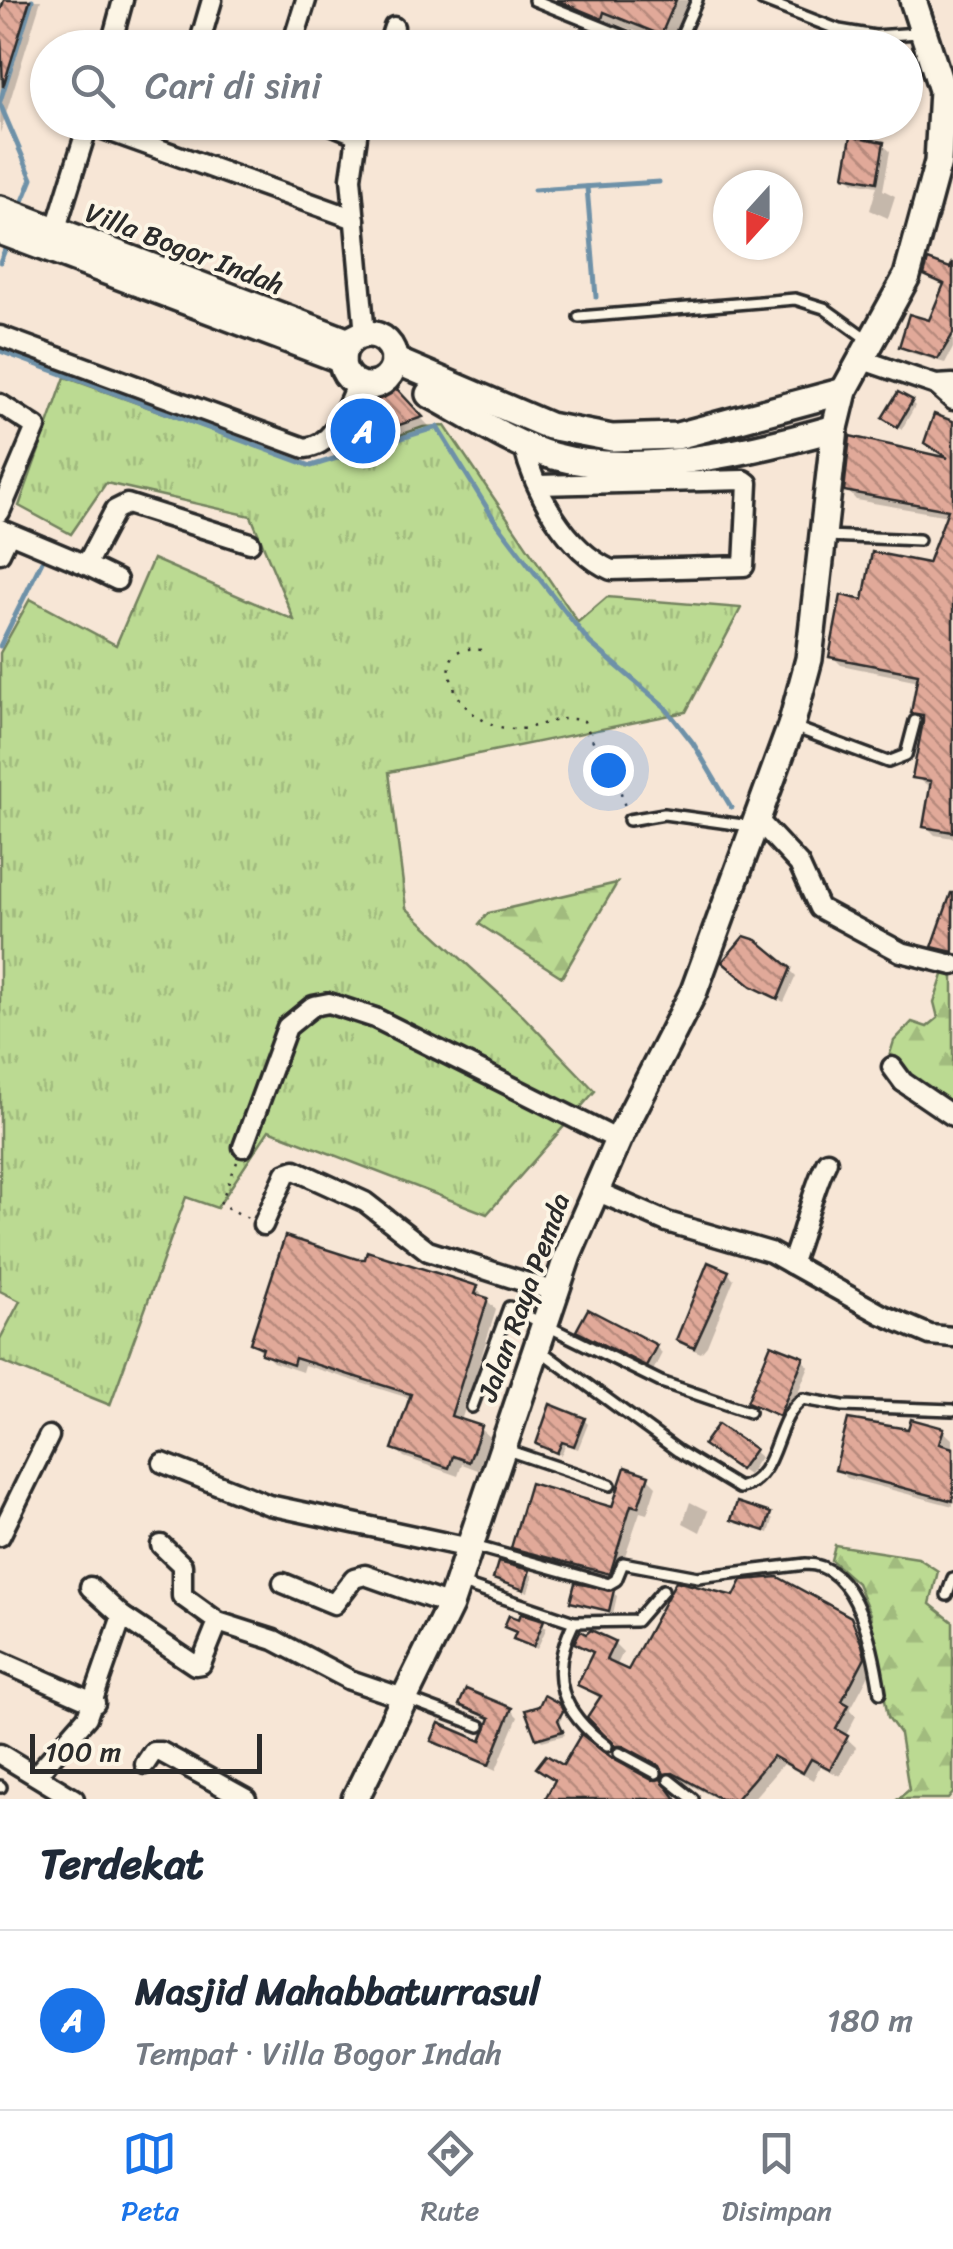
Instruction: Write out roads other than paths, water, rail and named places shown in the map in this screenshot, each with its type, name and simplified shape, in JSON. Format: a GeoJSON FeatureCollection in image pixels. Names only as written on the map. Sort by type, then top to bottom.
{"type":"FeatureCollection","features":[{"type":"Feature","properties":{"kind":"main road"},"geometry":{"type":"LineString","coordinates":[[913,0],[948,89]]}},
{"type":"Feature","properties":{"kind":"main road","name":"Jalan Raya Pemda"},"geometry":{"type":"LineString","coordinates":[[355,1799],[455,1594],[501,1448],[594,1190],[694,990],[790,726],[809,658],[835,428],[844,391],[908,276],[930,206],[948,89]]}},
{"type":"Feature","properties":{"kind":"main road","name":"Villa Bogor Indah"},"geometry":{"type":"LineString","coordinates":[[1,219],[352,346],[386,341],[392,367],[550,456],[723,468],[784,442],[835,428]]}},
{"type":"Feature","properties":{"kind":"main road"},"geometry":{"type":"LineString","coordinates":[[352,346],[346,374],[356,383],[375,385],[392,367]]}},
{"type":"Feature","properties":{"kind":"main road","name":"Villa Bogor Indah"},"geometry":{"type":"LineString","coordinates":[[445,394],[581,434],[677,436],[844,391]]}},
{"type":"Feature","properties":{"kind":"main road"},"geometry":{"type":"LineString","coordinates":[[776,409],[784,442]]}},
{"type":"Feature","properties":{"kind":"street"},"geometry":{"type":"LineString","coordinates":[[116,30],[123,0]]}},
{"type":"Feature","properties":{"kind":"street"},"geometry":{"type":"LineString","coordinates":[[203,30],[212,0]]}},
{"type":"Feature","properties":{"kind":"street"},"geometry":{"type":"LineString","coordinates":[[297,30],[306,0]]}},
{"type":"Feature","properties":{"kind":"street"},"geometry":{"type":"LineString","coordinates":[[52,240],[84,140]]}},
{"type":"Feature","properties":{"kind":"street"},"geometry":{"type":"LineString","coordinates":[[136,140],[356,220]]}},
{"type":"Feature","properties":{"kind":"street"},"geometry":{"type":"LineString","coordinates":[[352,346],[356,220],[351,178],[356,140]]}},
{"type":"Feature","properties":{"kind":"street"},"geometry":{"type":"LineString","coordinates":[[0,336],[305,448],[324,442],[333,432],[356,383]]}},
{"type":"Feature","properties":{"kind":"street"},"geometry":{"type":"LineString","coordinates":[[865,350],[945,384],[953,400]]}},
{"type":"Feature","properties":{"kind":"street"},"geometry":{"type":"LineString","coordinates":[[0,404],[36,426],[0,512]]}},
{"type":"Feature","properties":{"kind":"street"},"geometry":{"type":"LineString","coordinates":[[710,425],[723,468]]}},
{"type":"Feature","properties":{"kind":"street"},"geometry":{"type":"LineString","coordinates":[[523,444],[537,485],[576,545],[598,564],[611,570],[704,571],[744,566],[748,484],[723,468],[537,485]]}},
{"type":"Feature","properties":{"kind":"street"},"geometry":{"type":"LineString","coordinates":[[86,566],[121,504],[250,543]]}},
{"type":"Feature","properties":{"kind":"street"},"geometry":{"type":"LineString","coordinates":[[0,553],[4,531],[117,580]]}},
{"type":"Feature","properties":{"kind":"street"},"geometry":{"type":"LineString","coordinates":[[754,822],[799,864],[819,908],[901,952],[953,965]]}},
{"type":"Feature","properties":{"kind":"street"},"geometry":{"type":"LineString","coordinates":[[243,1147],[286,1028],[313,1006],[329,1003],[375,1018],[618,1140]]}},
{"type":"Feature","properties":{"kind":"street"},"geometry":{"type":"LineString","coordinates":[[892,1067],[903,1082],[953,1116]]}},
{"type":"Feature","properties":{"kind":"street"},"geometry":{"type":"LineString","coordinates":[[791,1264],[810,1220],[811,1193],[828,1161]]}},
{"type":"Feature","properties":{"kind":"street"},"geometry":{"type":"LineString","coordinates":[[263,1225],[286,1173],[295,1170],[365,1202],[428,1250],[556,1292]]}},
{"type":"Feature","properties":{"kind":"street"},"geometry":{"type":"LineString","coordinates":[[594,1190],[667,1222],[751,1245],[882,1314],[930,1335],[953,1338]]}},
{"type":"Feature","properties":{"kind":"street"},"geometry":{"type":"LineString","coordinates":[[0,1536],[49,1436]]}},
{"type":"Feature","properties":{"kind":"street"},"geometry":{"type":"LineString","coordinates":[[163,1463],[294,1512],[470,1547]]}},
{"type":"Feature","properties":{"kind":"street"},"geometry":{"type":"LineString","coordinates":[[161,1546],[182,1565],[182,1596],[218,1622],[274,1640],[350,1680],[406,1698]]}},
{"type":"Feature","properties":{"kind":"street"},"geometry":{"type":"LineString","coordinates":[[283,1583],[334,1604],[354,1578],[365,1574],[455,1594]]}},
{"type":"Feature","properties":{"kind":"street"},"geometry":{"type":"LineString","coordinates":[[90,1587],[122,1616],[198,1666],[218,1622]]}},
{"type":"Feature","properties":{"kind":"street"},"geometry":{"type":"LineString","coordinates":[[36,1775],[95,1703],[122,1616]]}},
{"type":"Feature","properties":{"kind":"street"},"geometry":{"type":"LineString","coordinates":[[0,1661],[95,1703]]}},
{"type":"Feature","properties":{"kind":"street"},"geometry":{"type":"LineString","coordinates":[[145,1764],[153,1752],[161,1752],[246,1799]]}},
{"type":"Feature","properties":{"kind":"street"},"geometry":{"type":"LineString","coordinates":[[0,1754],[74,1799]]}},
{"type":"Feature","properties":{"kind":"lane"},"geometry":{"type":"LineString","coordinates":[[534,0],[608,30]]}},
{"type":"Feature","properties":{"kind":"lane"},"geometry":{"type":"LineString","coordinates":[[684,30],[696,0]]}},
{"type":"Feature","properties":{"kind":"lane"},"geometry":{"type":"LineString","coordinates":[[762,0],[839,30]]}},
{"type":"Feature","properties":{"kind":"lane"},"geometry":{"type":"LineString","coordinates":[[580,317],[795,299],[824,308],[865,350]]}},
{"type":"Feature","properties":{"kind":"lane"},"geometry":{"type":"LineString","coordinates":[[822,536],[919,540]]}},
{"type":"Feature","properties":{"kind":"lane"},"geometry":{"type":"LineString","coordinates":[[790,726],[888,762],[906,755],[915,721]]}},
{"type":"Feature","properties":{"kind":"lane"},"geometry":{"type":"LineString","coordinates":[[629,820],[664,814],[754,822]]}},
{"type":"Feature","properties":{"kind":"lane"},"geometry":{"type":"LineString","coordinates":[[472,1407],[506,1309],[519,1310],[540,1336],[693,1462],[739,1488],[752,1485],[760,1476],[791,1412],[803,1399],[843,1406],[953,1410]]}},
{"type":"Feature","properties":{"kind":"lane"},"geometry":{"type":"LineString","coordinates":[[540,1336],[674,1388],[749,1412]]}},
{"type":"Feature","properties":{"kind":"lane"},"geometry":{"type":"LineString","coordinates":[[501,1448],[610,1485]]}},
{"type":"Feature","properties":{"kind":"lane"},"geometry":{"type":"LineString","coordinates":[[470,1547],[609,1584],[616,1580],[623,1564],[678,1576],[806,1564],[824,1566],[848,1590],[875,1662],[880,1694]]}},
{"type":"Feature","properties":{"kind":"lane"},"geometry":{"type":"LineString","coordinates":[[947,1595],[953,1578]]}},
{"type":"Feature","properties":{"kind":"lane"},"geometry":{"type":"LineString","coordinates":[[455,1594],[574,1622],[636,1621],[663,1590]]}},
{"type":"Feature","properties":{"kind":"lane"},"geometry":{"type":"LineString","coordinates":[[574,1622],[562,1646],[560,1681],[581,1726],[608,1746]]}},
{"type":"Feature","properties":{"kind":"lane"},"geometry":{"type":"LineString","coordinates":[[406,1698],[480,1726]]}},
{"type":"Feature","properties":{"kind":"lane"},"geometry":{"type":"LineString","coordinates":[[620,1752],[656,1773]]}},
{"type":"Feature","properties":{"kind":"lane"},"geometry":{"type":"LineString","coordinates":[[669,1780],[693,1799]]}},
{"type":"Feature","properties":{"kind":"waterway"},"geometry":{"type":"LineString","coordinates":[[0,101],[32,0]]}},
{"type":"Feature","properties":{"kind":"waterway"},"geometry":{"type":"LineString","coordinates":[[0,104],[32,179],[21,206]]}},
{"type":"Feature","properties":{"kind":"waterway"},"geometry":{"type":"LineString","coordinates":[[534,190],[659,182]]}},
{"type":"Feature","properties":{"kind":"waterway"},"geometry":{"type":"LineString","coordinates":[[587,187],[596,297]]}},
{"type":"Feature","properties":{"kind":"waterway"},"geometry":{"type":"LineString","coordinates":[[0,262],[8,242]]}},
{"type":"Feature","properties":{"kind":"waterway"},"geometry":{"type":"LineString","coordinates":[[0,351],[311,466],[437,427],[494,519],[528,564],[590,643],[664,706],[693,743],[731,807]]}},
{"type":"Feature","properties":{"kind":"waterway"},"geometry":{"type":"LineString","coordinates":[[0,646],[42,561]]}},
{"type":"Feature","properties":{"kind":"place","name":"Masjid Mahabbaturrasul"},"geometry":{"type":"Point","coordinates":[363,431]}}]}
